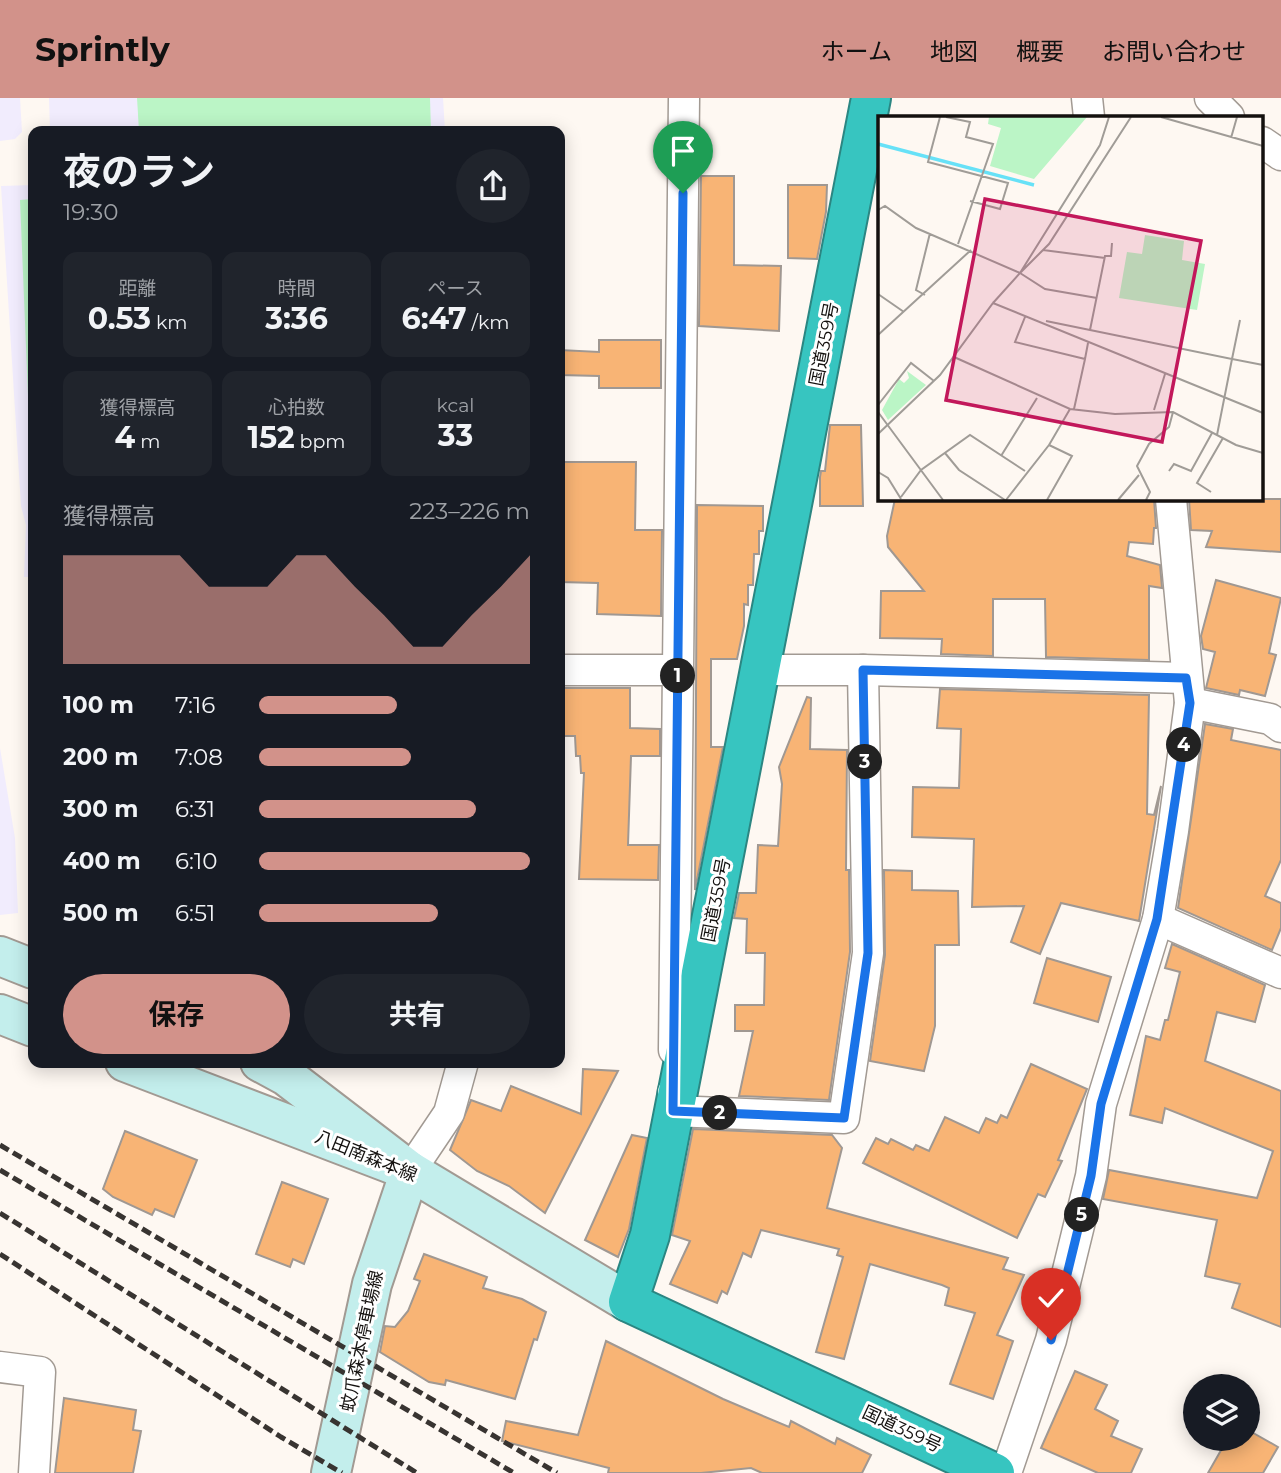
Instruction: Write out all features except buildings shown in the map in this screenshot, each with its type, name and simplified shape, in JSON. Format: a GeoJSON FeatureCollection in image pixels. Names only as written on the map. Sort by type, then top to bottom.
{"type":"FeatureCollection","features":[{"type":"Feature","properties":{"kind":"highway","name":"国道359号"},"geometry":{"type":"LineString","coordinates":[[871,98],[870,155],[761,670],[650,1235],[628,1302],[995,1473]]}},
{"type":"Feature","properties":{"kind":"main road"},"geometry":{"type":"LineString","coordinates":[[0,956],[28,967]]}},
{"type":"Feature","properties":{"kind":"main road"},"geometry":{"type":"LineString","coordinates":[[0,1014],[28,1025]]}},
{"type":"Feature","properties":{"kind":"main road","name":"八田南森本線"},"geometry":{"type":"LineString","coordinates":[[141,1068],[410,1171],[628,1302]]}},
{"type":"Feature","properties":{"kind":"main road"},"geometry":{"type":"LineString","coordinates":[[271,1068],[286,1076],[410,1171]]}},
{"type":"Feature","properties":{"kind":"main road","name":"蚊爪森本停車場線"},"geometry":{"type":"LineString","coordinates":[[331,1473],[372,1284],[410,1171]]}},
{"type":"Feature","properties":{"kind":"street"},"geometry":{"type":"LineString","coordinates":[[684,98],[673,1111],[844,1118],[868,953],[863,670]]}},
{"type":"Feature","properties":{"kind":"street"},"geometry":{"type":"LineString","coordinates":[[1087,98],[1089,116]]}},
{"type":"Feature","properties":{"kind":"street"},"geometry":{"type":"LineString","coordinates":[[1210,98],[1228,116]]}},
{"type":"Feature","properties":{"kind":"street"},"geometry":{"type":"LineString","coordinates":[[1264,143],[1281,155]]}},
{"type":"Feature","properties":{"kind":"street"},"geometry":{"type":"LineString","coordinates":[[1006,1473],[1051,1340],[1091,1176],[1101,1104],[1157,919],[1188,690],[1171,500]]}},
{"type":"Feature","properties":{"kind":"street"},"geometry":{"type":"LineString","coordinates":[[565,670],[678,670]]}},
{"type":"Feature","properties":{"kind":"street"},"geometry":{"type":"LineString","coordinates":[[761,670],[863,670],[1188,690],[1270,719],[1281,727]]}},
{"type":"Feature","properties":{"kind":"street"},"geometry":{"type":"LineString","coordinates":[[1157,919],[1281,973]]}},
{"type":"Feature","properties":{"kind":"street"},"geometry":{"type":"LineString","coordinates":[[410,1171],[449,1113],[461,1068]]}},
{"type":"Feature","properties":{"kind":"street"},"geometry":{"type":"LineString","coordinates":[[0,1367],[40,1372],[34,1473]]}},
{"type":"Feature","properties":{"kind":"shaded area"},"geometry":{"type":"Polygon","coordinates":[[[0,98],[20,98],[22,132],[15,139],[0,141],[0,98]]]}},
{"type":"Feature","properties":{"kind":"shaded area"},"geometry":{"type":"Polygon","coordinates":[[[49,98],[443,98],[445,126],[50,126],[49,98]]]}},
{"type":"Feature","properties":{"kind":"shaded area"},"geometry":{"type":"Polygon","coordinates":[[[28,185],[28,577],[24,577],[26,525],[21,506],[1,186],[28,185]]]}},
{"type":"Feature","properties":{"kind":"shaded area"},"geometry":{"type":"Polygon","coordinates":[[[0,748],[15,838],[18,913],[0,915],[0,748]]]}},
{"type":"Feature","properties":{"kind":"green space"},"geometry":{"type":"Polygon","coordinates":[[[137,98],[430,98],[431,126],[139,126],[137,98]]]}},
{"type":"Feature","properties":{"kind":"green space"},"geometry":{"type":"Polygon","coordinates":[[[28,199],[28,396],[20,200],[28,199]]]}},
{"type":"Feature","properties":{"kind":"railway"},"geometry":{"type":"LineString","coordinates":[[0,1145],[557,1473]]}},
{"type":"Feature","properties":{"kind":"railway"},"geometry":{"type":"LineString","coordinates":[[0,1170],[514,1473]]}},
{"type":"Feature","properties":{"kind":"railway"},"geometry":{"type":"LineString","coordinates":[[0,1213],[417,1473]]}},
{"type":"Feature","properties":{"kind":"railway"},"geometry":{"type":"LineString","coordinates":[[0,1254],[281,1437],[342,1473]]}},
{"type":"Feature","properties":{"kind":"route"},"geometry":{"type":"LineString","coordinates":[[683,193],[673,1111],[844,1118],[868,953],[863,670],[1186,678],[1190,703],[1173,831],[1157,919],[1101,1104],[1091,1176],[1051,1340]]}}]}
